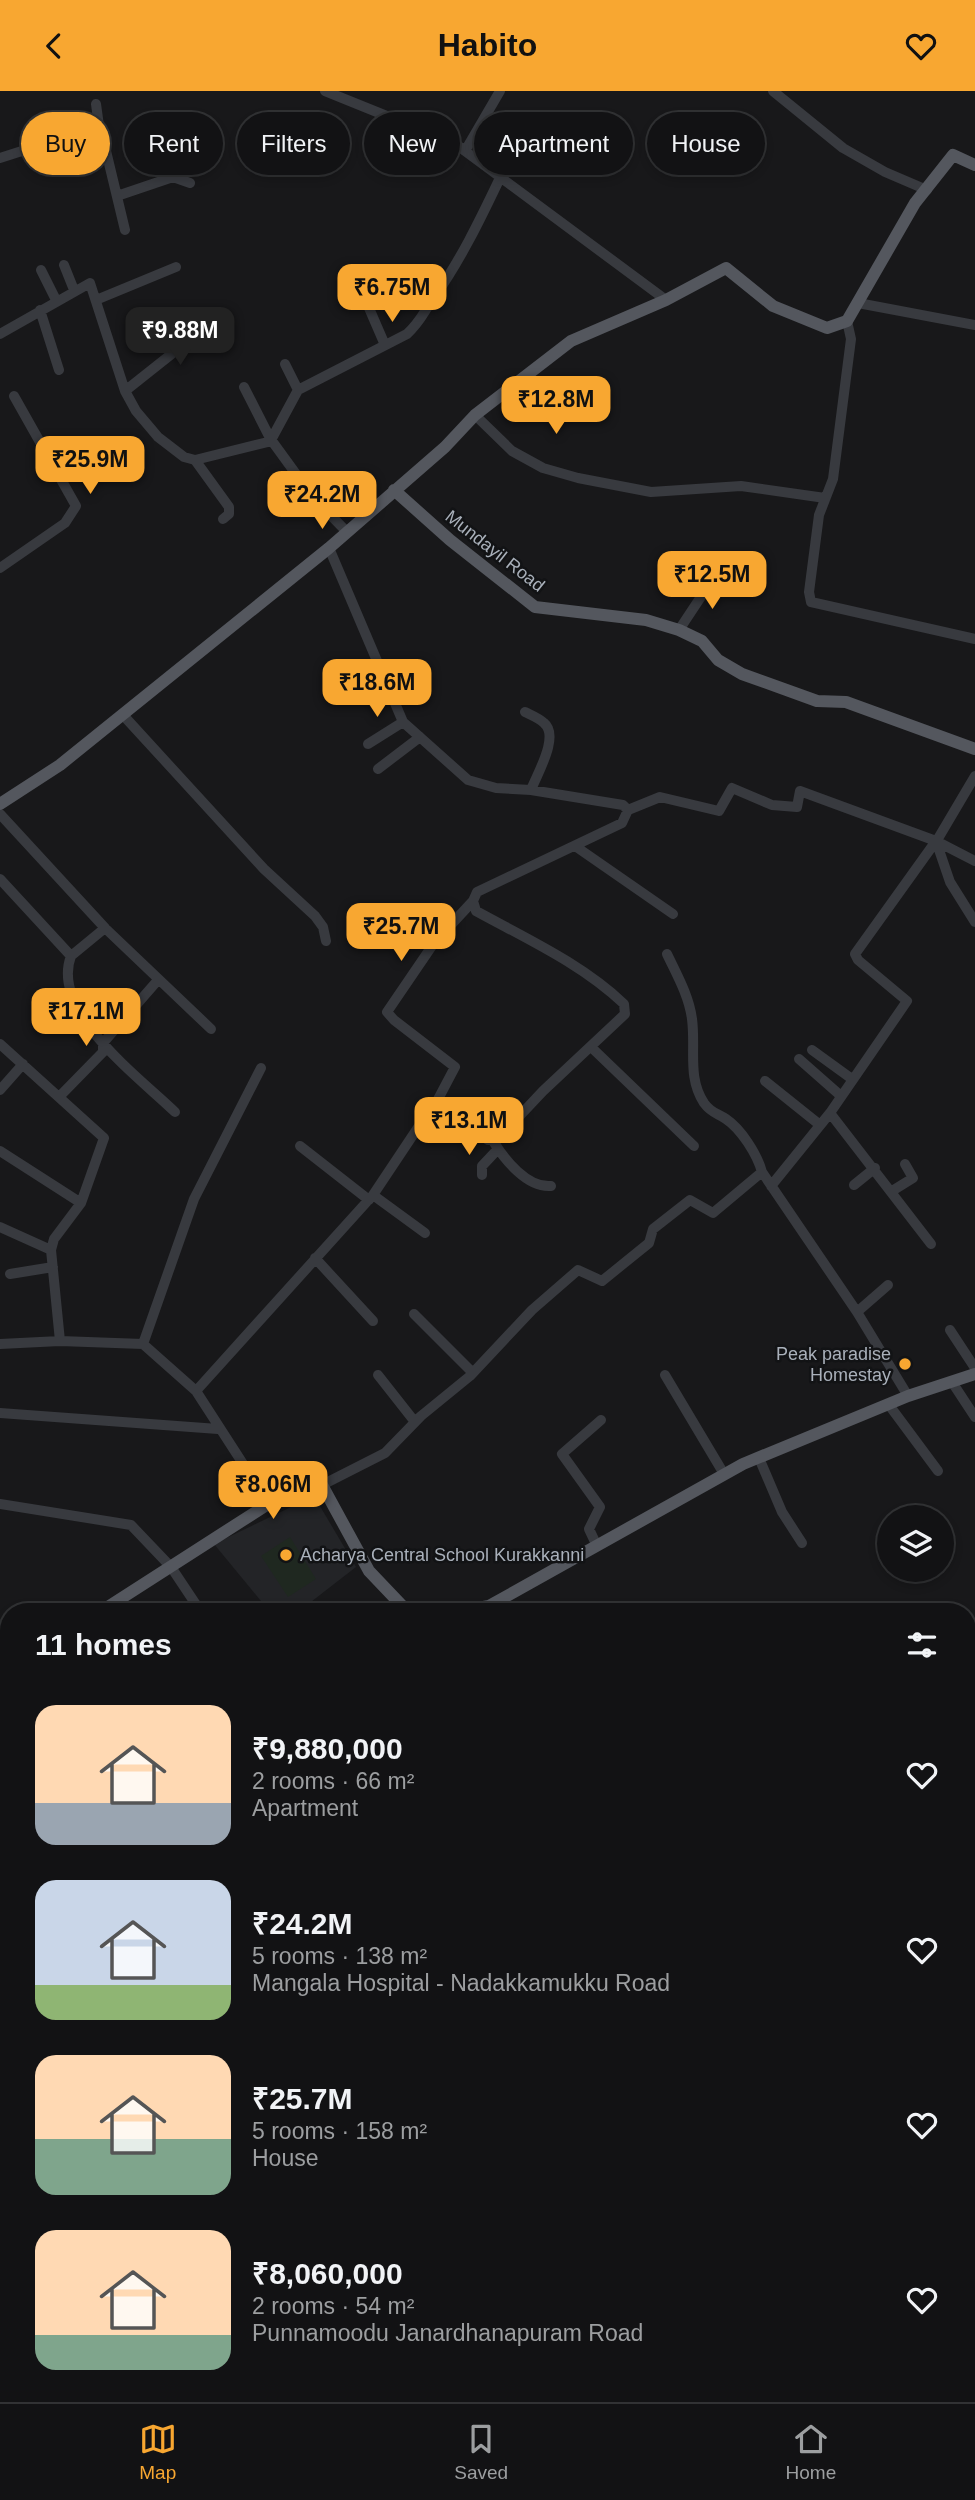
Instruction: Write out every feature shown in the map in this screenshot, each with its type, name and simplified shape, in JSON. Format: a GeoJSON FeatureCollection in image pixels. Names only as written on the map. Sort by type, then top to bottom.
{"type":"FeatureCollection","features":[{"type":"Feature","properties":{"kind":"main road"},"geometry":{"type":"LineString","coordinates":[[0,804],[60,765],[123,715],[329,548],[445,447],[475,415],[581,335],[666,300],[726,268],[773,306],[827,328],[847,321],[915,204],[953,155],[975,165]]}},
{"type":"Feature","properties":{"kind":"main road","name":"Mundayil Road"},"geometry":{"type":"LineString","coordinates":[[394,490],[450,540],[535,607],[646,620],[679,630],[702,641],[718,660],[742,674],[817,701],[846,702],[975,749]]}},
{"type":"Feature","properties":{"kind":"main road"},"geometry":{"type":"LineString","coordinates":[[502,1603],[597,1546],[759,1458],[908,1396],[975,1374]]}},
{"type":"Feature","properties":{"kind":"main road"},"geometry":{"type":"LineString","coordinates":[[114,1603],[293,1488],[322,1485],[369,1571],[399,1603]]}},
{"type":"Feature","properties":{"kind":"street"},"geometry":{"type":"LineString","coordinates":[[325,91],[456,144],[499,180],[666,300]]}},
{"type":"Feature","properties":{"kind":"street"},"geometry":{"type":"LineString","coordinates":[[464,151],[500,91]]}},
{"type":"Feature","properties":{"kind":"street"},"geometry":{"type":"LineString","coordinates":[[773,91],[843,148],[885,172],[926,190]]}},
{"type":"Feature","properties":{"kind":"street"},"geometry":{"type":"LineString","coordinates":[[96,104],[97,112]]}},
{"type":"Feature","properties":{"kind":"street"},"geometry":{"type":"LineString","coordinates":[[0,158],[21,151]]}},
{"type":"Feature","properties":{"kind":"street"},"geometry":{"type":"LineString","coordinates":[[110,169],[125,230]]}},
{"type":"Feature","properties":{"kind":"street"},"geometry":{"type":"LineString","coordinates":[[117,196],[173,177],[190,184]]}},
{"type":"Feature","properties":{"kind":"street"},"geometry":{"type":"LineString","coordinates":[[0,334],[74,289],[90,283],[125,391],[143,422],[158,437],[184,457],[195,460],[271,440],[298,390],[408,334],[423,320],[430,303],[470,244],[499,180]]}},
{"type":"Feature","properties":{"kind":"street"},"geometry":{"type":"LineString","coordinates":[[64,265],[74,289]]}},
{"type":"Feature","properties":{"kind":"street"},"geometry":{"type":"LineString","coordinates":[[96,300],[176,267]]}},
{"type":"Feature","properties":{"kind":"street"},"geometry":{"type":"LineString","coordinates":[[41,270],[56,300]]}},
{"type":"Feature","properties":{"kind":"street"},"geometry":{"type":"LineString","coordinates":[[858,303],[975,325]]}},
{"type":"Feature","properties":{"kind":"street"},"geometry":{"type":"LineString","coordinates":[[369,308],[385,345]]}},
{"type":"Feature","properties":{"kind":"street"},"geometry":{"type":"LineString","coordinates":[[40,310],[59,370]]}},
{"type":"Feature","properties":{"kind":"street"},"geometry":{"type":"LineString","coordinates":[[125,391],[198,333],[223,321]]}},
{"type":"Feature","properties":{"kind":"street"},"geometry":{"type":"LineString","coordinates":[[847,321],[851,339],[835,467],[816,527],[808,592],[811,602],[975,639]]}},
{"type":"Feature","properties":{"kind":"street"},"geometry":{"type":"LineString","coordinates":[[285,363],[298,390]]}},
{"type":"Feature","properties":{"kind":"street"},"geometry":{"type":"LineString","coordinates":[[508,389],[528,405],[557,421],[574,408],[589,383]]}},
{"type":"Feature","properties":{"kind":"street"},"geometry":{"type":"LineString","coordinates":[[244,387],[271,440],[312,496],[346,531]]}},
{"type":"Feature","properties":{"kind":"street"},"geometry":{"type":"LineString","coordinates":[[0,568],[65,523],[76,506],[14,396]]}},
{"type":"Feature","properties":{"kind":"street"},"geometry":{"type":"LineString","coordinates":[[475,415],[512,451],[543,468],[578,478],[651,492],[741,487],[825,498]]}},
{"type":"Feature","properties":{"kind":"street"},"geometry":{"type":"LineString","coordinates":[[195,460],[229,507],[229,514],[223,519]]}},
{"type":"Feature","properties":{"kind":"street"},"geometry":{"type":"LineString","coordinates":[[329,548],[403,722],[468,780],[496,788],[531,790],[623,805],[628,810]]}},
{"type":"Feature","properties":{"kind":"street"},"geometry":{"type":"LineString","coordinates":[[679,630],[718,571],[729,570],[740,575]]}},
{"type":"Feature","properties":{"kind":"street"},"geometry":{"type":"LineString","coordinates":[[524,712],[546,723],[550,732],[549,744],[531,790]]}},
{"type":"Feature","properties":{"kind":"street"},"geometry":{"type":"LineString","coordinates":[[123,715],[264,869],[315,916],[323,927],[326,941]]}},
{"type":"Feature","properties":{"kind":"street"},"geometry":{"type":"LineString","coordinates":[[368,744],[403,722]]}},
{"type":"Feature","properties":{"kind":"street"},"geometry":{"type":"LineString","coordinates":[[378,769],[420,737]]}},
{"type":"Feature","properties":{"kind":"street"},"geometry":{"type":"LineString","coordinates":[[771,1186],[830,1113],[907,1001],[858,960],[855,954],[936,841],[975,776]]}},
{"type":"Feature","properties":{"kind":"street"},"geometry":{"type":"LineString","coordinates":[[196,1391],[371,1197],[425,1114],[436,1103],[455,1067],[394,1020],[387,1011],[434,943],[473,901],[477,892],[622,823],[628,810],[660,797],[719,811],[732,788],[772,805],[797,807],[800,791],[936,841],[975,861]]}},
{"type":"Feature","properties":{"kind":"street"},"geometry":{"type":"LineString","coordinates":[[0,814],[105,928],[211,1029]]}},
{"type":"Feature","properties":{"kind":"street"},"geometry":{"type":"LineString","coordinates":[[936,841],[950,882],[975,922]]}},
{"type":"Feature","properties":{"kind":"street"},"geometry":{"type":"LineString","coordinates":[[575,846],[673,913]]}},
{"type":"Feature","properties":{"kind":"street"},"geometry":{"type":"LineString","coordinates":[[0,879],[71,956]]}},
{"type":"Feature","properties":{"kind":"street"},"geometry":{"type":"LineString","coordinates":[[473,901],[477,911],[577,967],[624,1004],[625,1014],[496,1145],[482,1166],[482,1175]]}},
{"type":"Feature","properties":{"kind":"street"},"geometry":{"type":"LineString","coordinates":[[105,928],[71,956],[66,969],[73,998],[93,1033],[175,1112]]}},
{"type":"Feature","properties":{"kind":"street"},"geometry":{"type":"LineString","coordinates":[[667,954],[686,992],[692,1020],[692,1078],[704,1102],[712,1112],[727,1119],[758,1158],[762,1172],[857,1313],[908,1396]]}},
{"type":"Feature","properties":{"kind":"street"},"geometry":{"type":"LineString","coordinates":[[60,1097],[103,1052],[103,1043],[158,980]]}},
{"type":"Feature","properties":{"kind":"street"},"geometry":{"type":"LineString","coordinates":[[0,1044],[104,1137],[81,1203],[54,1239],[51,1250],[60,1341]]}},
{"type":"Feature","properties":{"kind":"street"},"geometry":{"type":"LineString","coordinates":[[591,1047],[694,1146]]}},
{"type":"Feature","properties":{"kind":"street"},"geometry":{"type":"LineString","coordinates":[[812,1050],[852,1079]]}},
{"type":"Feature","properties":{"kind":"street"},"geometry":{"type":"LineString","coordinates":[[799,1059],[841,1096]]}},
{"type":"Feature","properties":{"kind":"street"},"geometry":{"type":"LineString","coordinates":[[0,1090],[23,1064]]}},
{"type":"Feature","properties":{"kind":"street"},"geometry":{"type":"LineString","coordinates":[[143,1344],[194,1199],[261,1068]]}},
{"type":"Feature","properties":{"kind":"street"},"geometry":{"type":"LineString","coordinates":[[765,1081],[820,1125]]}},
{"type":"Feature","properties":{"kind":"street"},"geometry":{"type":"LineString","coordinates":[[436,1103],[496,1145],[535,1185],[551,1186]]}},
{"type":"Feature","properties":{"kind":"street"},"geometry":{"type":"LineString","coordinates":[[830,1113],[931,1244]]}},
{"type":"Feature","properties":{"kind":"street"},"geometry":{"type":"LineString","coordinates":[[300,1146],[425,1233]]}},
{"type":"Feature","properties":{"kind":"street"},"geometry":{"type":"LineString","coordinates":[[0,1151],[81,1203]]}},
{"type":"Feature","properties":{"kind":"street"},"geometry":{"type":"LineString","coordinates":[[892,1191],[913,1178],[905,1164]]}},
{"type":"Feature","properties":{"kind":"street"},"geometry":{"type":"LineString","coordinates":[[854,1185],[875,1168]]}},
{"type":"Feature","properties":{"kind":"street"},"geometry":{"type":"LineString","coordinates":[[322,1485],[385,1453],[415,1422],[472,1373],[532,1310],[578,1269],[602,1281],[649,1243],[653,1229],[690,1200],[713,1213],[762,1172]]}},
{"type":"Feature","properties":{"kind":"street"},"geometry":{"type":"LineString","coordinates":[[0,1227],[51,1250]]}},
{"type":"Feature","properties":{"kind":"street"},"geometry":{"type":"LineString","coordinates":[[315,1258],[373,1321]]}},
{"type":"Feature","properties":{"kind":"street"},"geometry":{"type":"LineString","coordinates":[[9,1274],[52,1268]]}},
{"type":"Feature","properties":{"kind":"street"},"geometry":{"type":"LineString","coordinates":[[857,1313],[888,1285]]}},
{"type":"Feature","properties":{"kind":"street"},"geometry":{"type":"LineString","coordinates":[[414,1314],[472,1373]]}},
{"type":"Feature","properties":{"kind":"street"},"geometry":{"type":"LineString","coordinates":[[950,1330],[975,1368]]}},
{"type":"Feature","properties":{"kind":"street"},"geometry":{"type":"LineString","coordinates":[[0,1343],[60,1341],[143,1344],[196,1391],[218,1429],[269,1504]]}},
{"type":"Feature","properties":{"kind":"street"},"geometry":{"type":"LineString","coordinates":[[378,1375],[415,1422]]}},
{"type":"Feature","properties":{"kind":"street"},"geometry":{"type":"LineString","coordinates":[[665,1375],[724,1475]]}},
{"type":"Feature","properties":{"kind":"street"},"geometry":{"type":"LineString","coordinates":[[951,1382],[975,1416]]}},
{"type":"Feature","properties":{"kind":"street"},"geometry":{"type":"LineString","coordinates":[[889,1405],[938,1471]]}},
{"type":"Feature","properties":{"kind":"street"},"geometry":{"type":"LineString","coordinates":[[0,1413],[218,1429]]}},
{"type":"Feature","properties":{"kind":"street"},"geometry":{"type":"LineString","coordinates":[[597,1546],[589,1529],[600,1507],[562,1454],[601,1420]]}},
{"type":"Feature","properties":{"kind":"street"},"geometry":{"type":"LineString","coordinates":[[759,1458],[782,1512],[802,1543]]}},
{"type":"Feature","properties":{"kind":"street"},"geometry":{"type":"LineString","coordinates":[[0,1504],[131,1525],[170,1567],[195,1603]]}},
{"type":"Feature","properties":{"kind":"street"},"geometry":{"type":"LineString","coordinates":[[0,2059],[0,2067]]}},
{"type":"Feature","properties":{"kind":"shaded area","name":"Acharya Central School Kurakkanni"},"geometry":{"type":"Polygon","coordinates":[[[314,1496],[356,1567],[310,1603],[263,1603],[214,1544],[314,1496]]]}},
{"type":"Feature","properties":{"kind":"shaded area"},"geometry":{"type":"Polygon","coordinates":[[[290,1537],[316,1579],[288,1597],[261,1556],[290,1537]]]}},
{"type":"Feature","properties":{"kind":"place","name":"Peak paradise Homestay"},"geometry":{"type":"Point","coordinates":[905,1364]}},
{"type":"Feature","properties":{"kind":"place","name":"Acharya Central School Kurakkanni"},"geometry":{"type":"Point","coordinates":[286,1555]}}]}
